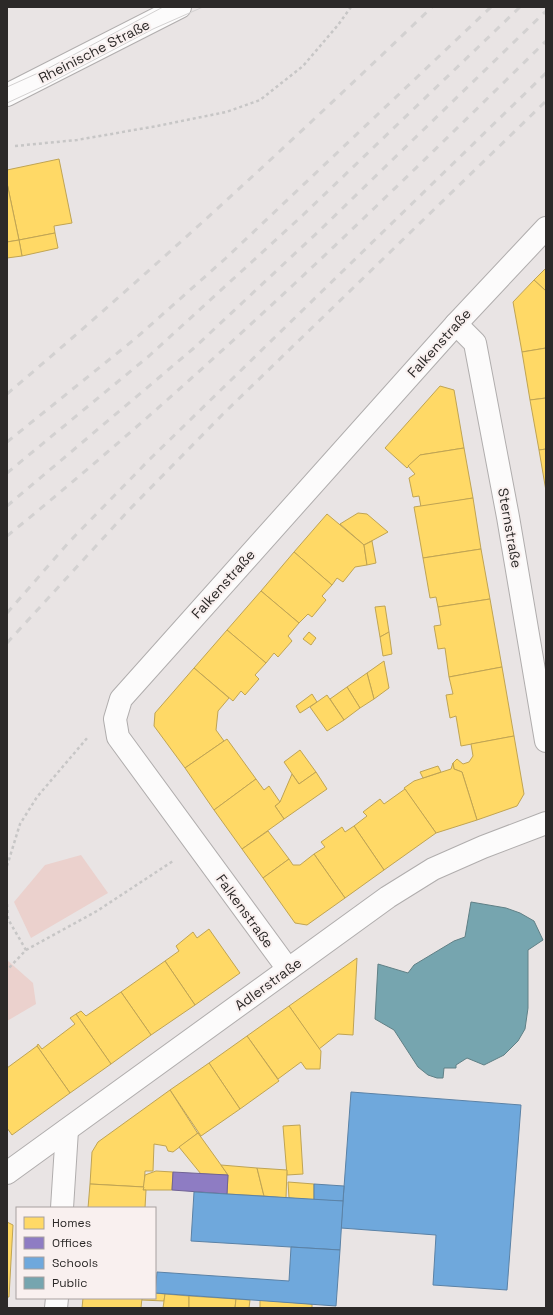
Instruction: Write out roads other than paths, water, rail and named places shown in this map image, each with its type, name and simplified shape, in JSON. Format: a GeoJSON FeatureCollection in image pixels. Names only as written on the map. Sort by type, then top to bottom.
{"type":"FeatureCollection","features":[{"type":"Feature","properties":{"kind":"street","name":"Rheinische Straße"},"geometry":{"type":"LineString","coordinates":[[7,95],[180,7]]}},
{"type":"Feature","properties":{"kind":"street","name":"Falkenstraße"},"geometry":{"type":"LineString","coordinates":[[288,969],[118,737],[115,719],[121,699],[456,324],[546,228]]}},
{"type":"Feature","properties":{"kind":"street","name":"Sternstraße"},"geometry":{"type":"LineString","coordinates":[[456,324],[475,343],[508,517],[546,741]]}},
{"type":"Feature","properties":{"kind":"street","name":"Adlerstraße"},"geometry":{"type":"LineString","coordinates":[[7,1174],[388,897],[433,869],[483,846],[546,823]]}},
{"type":"Feature","properties":{"kind":"street"},"geometry":{"type":"LineString","coordinates":[[62,1207],[67,1130]]}},
{"type":"Feature","properties":{"kind":"tram line"},"geometry":{"type":"LineString","coordinates":[[7,87],[47,69],[163,7]]}},
{"type":"Feature","properties":{"kind":"tram line"},"geometry":{"type":"LineString","coordinates":[[7,103],[46,85],[153,29],[203,7]]}},
{"type":"Feature","properties":{"kind":"railway"},"geometry":{"type":"LineString","coordinates":[[7,394],[116,300],[222,204],[432,7]]}},
{"type":"Feature","properties":{"kind":"railway"},"geometry":{"type":"LineString","coordinates":[[7,442],[136,338],[226,258],[491,7]]}},
{"type":"Feature","properties":{"kind":"railway"},"geometry":{"type":"LineString","coordinates":[[7,473],[149,356],[303,215],[520,7]]}},
{"type":"Feature","properties":{"kind":"railway"},"geometry":{"type":"LineString","coordinates":[[7,506],[194,348],[320,230],[546,11]]}},
{"type":"Feature","properties":{"kind":"railway"},"geometry":{"type":"LineString","coordinates":[[7,536],[78,478],[215,357],[415,169],[546,41]]}},
{"type":"Feature","properties":{"kind":"railway"},"geometry":{"type":"LineString","coordinates":[[7,613],[70,541],[149,460],[546,73]]}},
{"type":"Feature","properties":{"kind":"railway"},"geometry":{"type":"LineString","coordinates":[[7,643],[129,510],[222,415],[546,101]]}}]}
